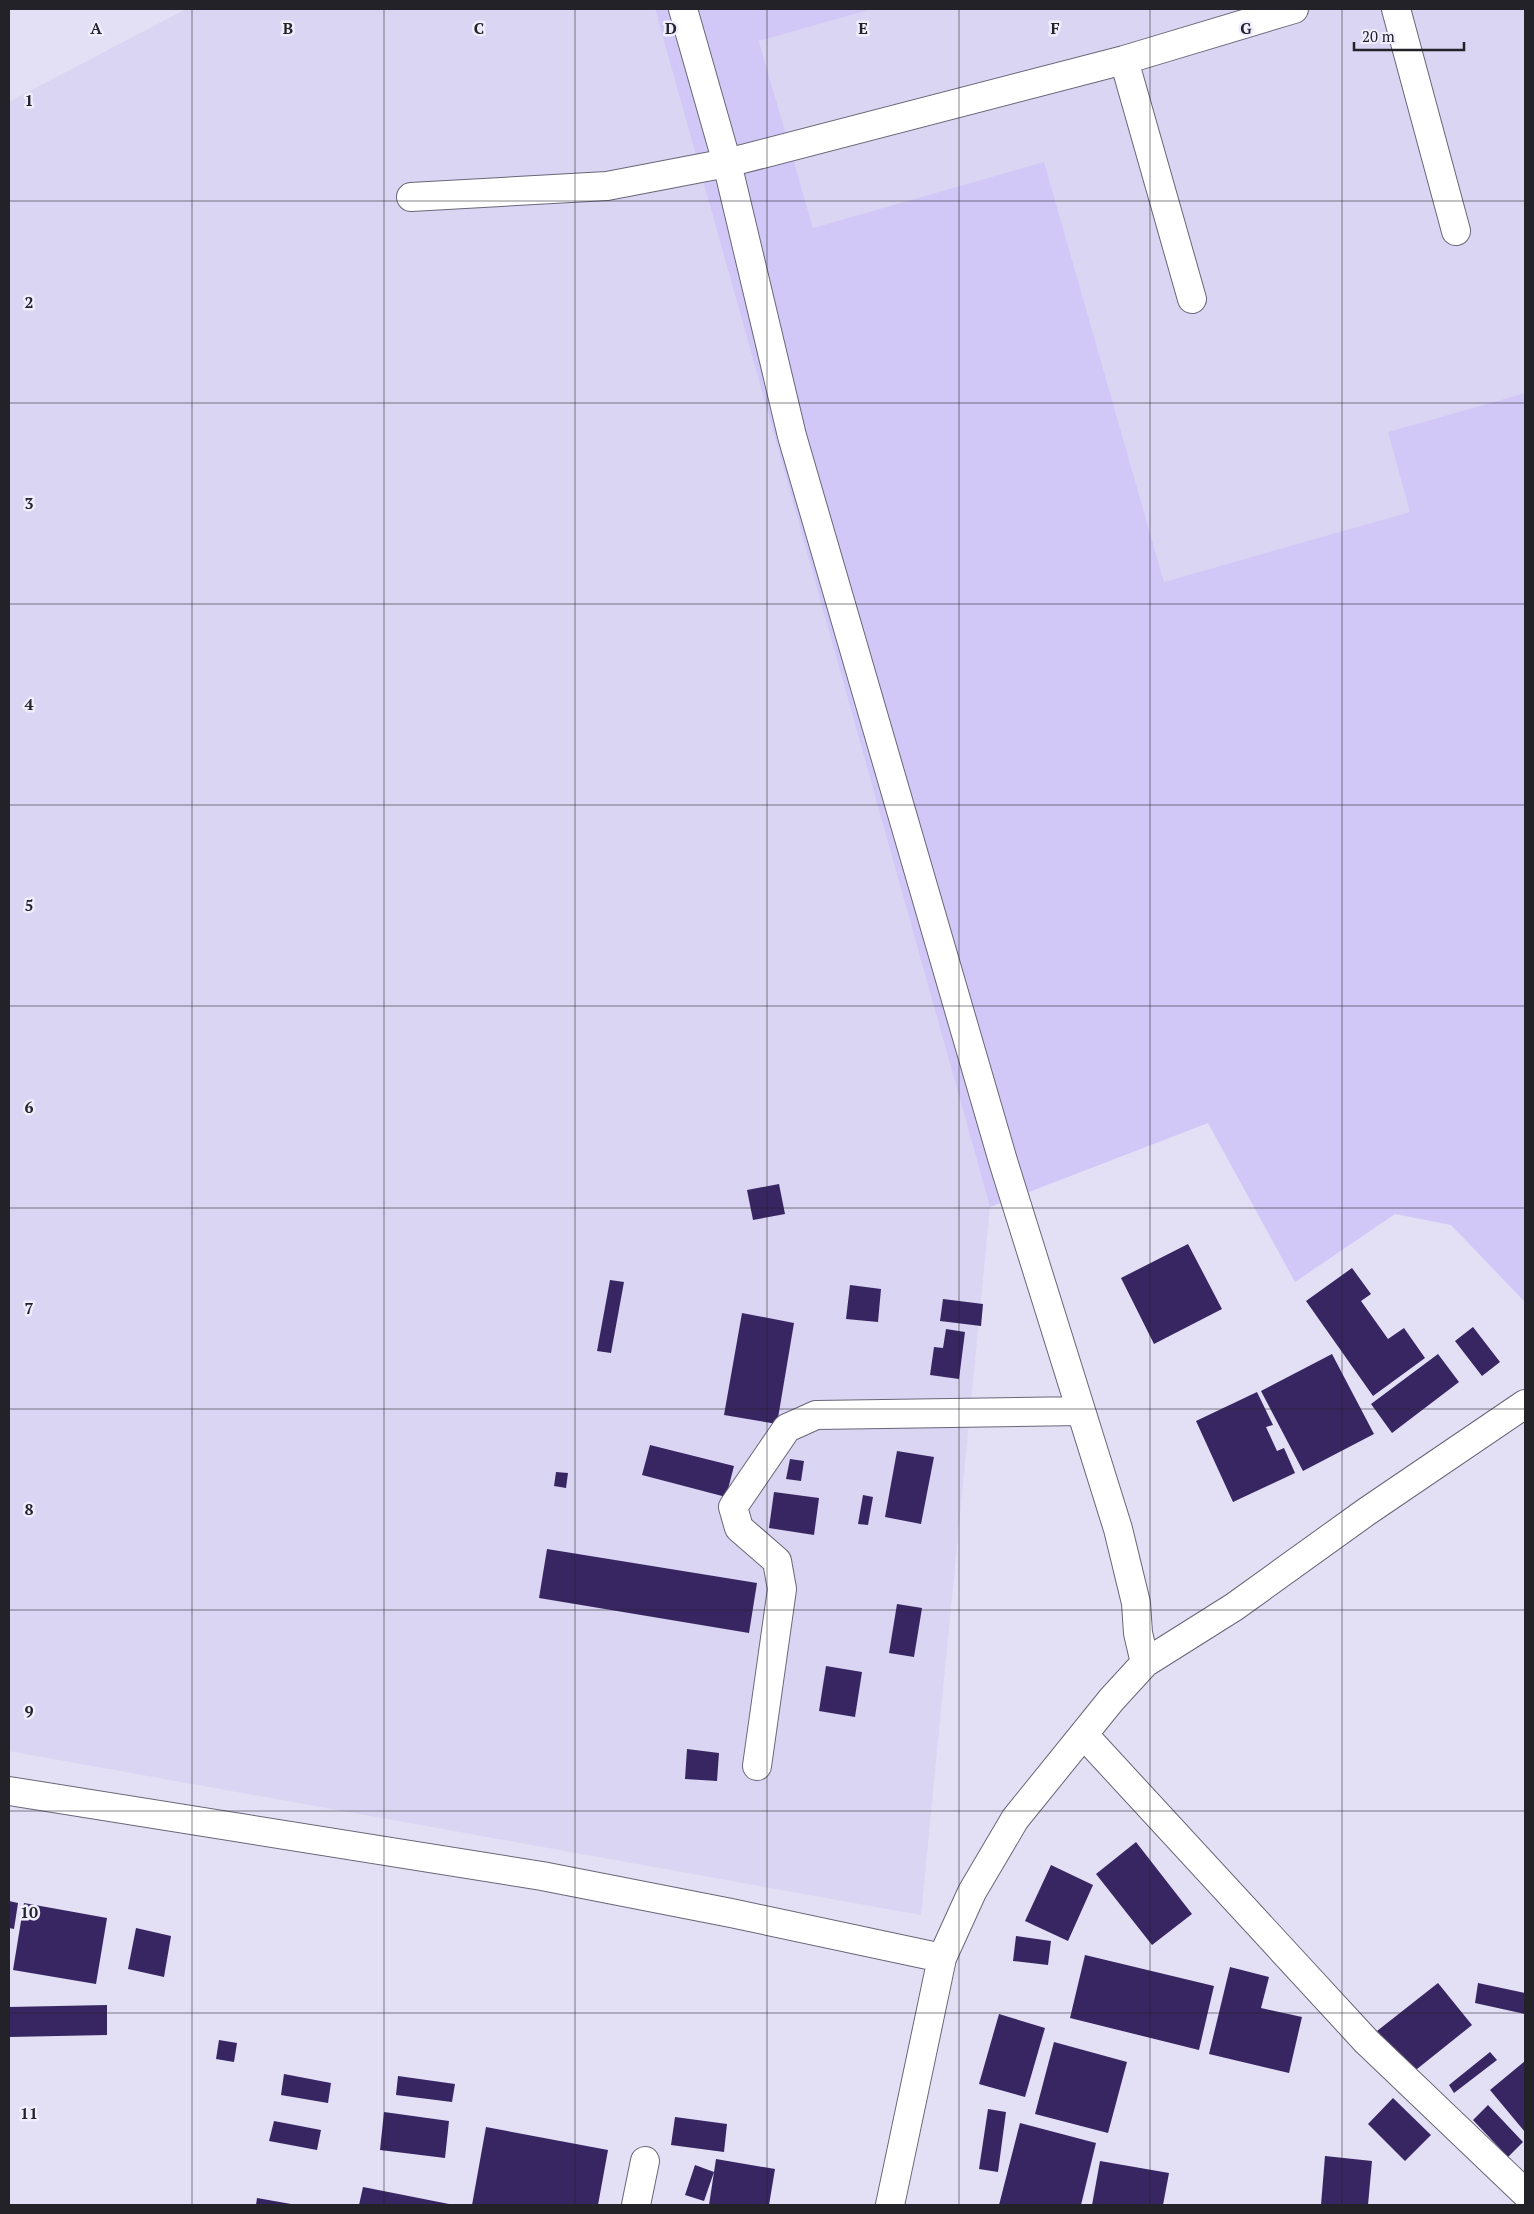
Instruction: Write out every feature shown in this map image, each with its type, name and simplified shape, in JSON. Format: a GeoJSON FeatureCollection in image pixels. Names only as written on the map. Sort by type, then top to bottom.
{"type":"FeatureCollection","features":[{"type":"Feature","properties":{"kind":"street"},"geometry":{"type":"LineString","coordinates":[[683,9],[727,163],[792,436],[1003,1161],[1118,1529],[1136,1603],[1138,1633],[1145,1662]]}},
{"type":"Feature","properties":{"kind":"street"},"geometry":{"type":"LineString","coordinates":[[411,197],[607,186],[727,163],[1124,60],[1294,9]]}},
{"type":"Feature","properties":{"kind":"street"},"geometry":{"type":"LineString","coordinates":[[1396,9],[1456,230]]}},
{"type":"Feature","properties":{"kind":"street"},"geometry":{"type":"LineString","coordinates":[[1124,60],[1192,300]]}},
{"type":"Feature","properties":{"kind":"street"},"geometry":{"type":"LineString","coordinates":[[758,1766],[782,1589],[777,1561],[739,1528],[733,1507],[787,1428],[816,1415],[1081,1411]]}},
{"type":"Feature","properties":{"kind":"street"},"geometry":{"type":"LineString","coordinates":[[890,2205],[942,1958],[972,1892],[1015,1819],[1145,1662],[1234,1607],[1366,1512],[1523,1411]]}},
{"type":"Feature","properties":{"kind":"street"},"geometry":{"type":"LineString","coordinates":[[1084,1735],[1367,2042],[1525,2193]]}},
{"type":"Feature","properties":{"kind":"street"},"geometry":{"type":"LineString","coordinates":[[9,1791],[542,1876],[731,1913],[942,1958]]}},
{"type":"Feature","properties":{"kind":"street"},"geometry":{"type":"LineString","coordinates":[[636,2205],[645,2162]]}},
{"type":"Feature","properties":{"kind":"shaded area"},"geometry":{"type":"Polygon","coordinates":[[[186,9],[655,9],[990,1207],[921,1915],[9,1751],[9,102],[186,9]]]}},
{"type":"Feature","properties":{"kind":"shaded area"},"geometry":{"type":"Polygon","coordinates":[[[655,9],[872,9],[759,41],[813,228],[1044,162],[1164,582],[1410,512],[1388,432],[1525,393],[1525,1302],[1451,1225],[1395,1214],[1295,1282],[1208,1123],[990,1207],[655,9]]]}},
{"type":"Feature","properties":{"kind":"shaded area"},"geometry":{"type":"Polygon","coordinates":[[[872,9],[1525,9],[1525,393],[1388,432],[1411,512],[1164,582],[1044,163],[813,228],[759,41],[872,9]]]}},
{"type":"Feature","properties":{"kind":"building"},"geometry":{"type":"Polygon","coordinates":[[[779,1184],[785,1214],[753,1220],[747,1190],[779,1184]]]}},
{"type":"Feature","properties":{"kind":"building"},"geometry":{"type":"Polygon","coordinates":[[[1188,1244],[1222,1309],[1154,1344],[1121,1278],[1188,1244]]]}},
{"type":"Feature","properties":{"kind":"building"},"geometry":{"type":"Polygon","coordinates":[[[1352,1268],[1371,1294],[1361,1301],[1388,1339],[1404,1328],[1425,1358],[1373,1396],[1306,1301],[1352,1268]]]}},
{"type":"Feature","properties":{"kind":"building"},"geometry":{"type":"Polygon","coordinates":[[[610,1280],[624,1282],[611,1353],[597,1351],[610,1280]]]}},
{"type":"Feature","properties":{"kind":"building"},"geometry":{"type":"Polygon","coordinates":[[[850,1285],[881,1289],[878,1322],[846,1319],[850,1285]]]}},
{"type":"Feature","properties":{"kind":"building"},"geometry":{"type":"Polygon","coordinates":[[[943,1299],[983,1304],[981,1326],[940,1321],[943,1299]]]}},
{"type":"Feature","properties":{"kind":"building"},"geometry":{"type":"Polygon","coordinates":[[[742,1313],[794,1323],[777,1424],[724,1415],[742,1313]]]}},
{"type":"Feature","properties":{"kind":"building"},"geometry":{"type":"Polygon","coordinates":[[[1473,1327],[1500,1362],[1482,1376],[1455,1341],[1473,1327]]]}},
{"type":"Feature","properties":{"kind":"building"},"geometry":{"type":"Polygon","coordinates":[[[946,1329],[965,1332],[959,1379],[930,1375],[934,1347],[943,1348],[946,1329]]]}},
{"type":"Feature","properties":{"kind":"building"},"geometry":{"type":"Polygon","coordinates":[[[1332,1354],[1374,1434],[1303,1471],[1261,1391],[1332,1354]]]}},
{"type":"Feature","properties":{"kind":"building"},"geometry":{"type":"Polygon","coordinates":[[[1438,1354],[1459,1382],[1392,1433],[1371,1404],[1438,1354]]]}},
{"type":"Feature","properties":{"kind":"building"},"geometry":{"type":"Polygon","coordinates":[[[1257,1392],[1273,1425],[1266,1427],[1277,1451],[1284,1448],[1295,1473],[1233,1502],[1196,1421],[1257,1392]]]}},
{"type":"Feature","properties":{"kind":"building"},"geometry":{"type":"Polygon","coordinates":[[[650,1445],[734,1466],[726,1497],[642,1475],[650,1445]]]}},
{"type":"Feature","properties":{"kind":"building"},"geometry":{"type":"Polygon","coordinates":[[[897,1451],[934,1457],[921,1524],[885,1517],[897,1451]]]}},
{"type":"Feature","properties":{"kind":"building"},"geometry":{"type":"Polygon","coordinates":[[[790,1459],[804,1461],[801,1481],[786,1479],[790,1459]]]}},
{"type":"Feature","properties":{"kind":"building"},"geometry":{"type":"Polygon","coordinates":[[[556,1472],[568,1473],[566,1488],[554,1486],[556,1472]]]}},
{"type":"Feature","properties":{"kind":"building"},"geometry":{"type":"Polygon","coordinates":[[[774,1492],[819,1498],[814,1535],[769,1528],[774,1492]]]}},
{"type":"Feature","properties":{"kind":"building"},"geometry":{"type":"Polygon","coordinates":[[[863,1495],[873,1497],[868,1525],[858,1524],[863,1495]]]}},
{"type":"Feature","properties":{"kind":"building"},"geometry":{"type":"Polygon","coordinates":[[[547,1549],[757,1583],[749,1633],[539,1598],[547,1549]]]}},
{"type":"Feature","properties":{"kind":"building"},"geometry":{"type":"Polygon","coordinates":[[[897,1604],[922,1608],[914,1657],[889,1653],[897,1604]]]}},
{"type":"Feature","properties":{"kind":"building"},"geometry":{"type":"Polygon","coordinates":[[[826,1666],[862,1672],[855,1717],[819,1711],[826,1666]]]}},
{"type":"Feature","properties":{"kind":"building"},"geometry":{"type":"Polygon","coordinates":[[[687,1749],[719,1753],[717,1781],[685,1779],[687,1749]]]}},
{"type":"Feature","properties":{"kind":"building"},"geometry":{"type":"Polygon","coordinates":[[[1136,1842],[1192,1914],[1152,1945],[1096,1874],[1136,1842]]]}},
{"type":"Feature","properties":{"kind":"building"},"geometry":{"type":"Polygon","coordinates":[[[1051,1865],[1093,1885],[1068,1941],[1025,1921],[1051,1865]]]}},
{"type":"Feature","properties":{"kind":"building"},"geometry":{"type":"Polygon","coordinates":[[[9,1901],[18,1903],[14,1929],[9,1928],[9,1901]]]}},
{"type":"Feature","properties":{"kind":"building"},"geometry":{"type":"Polygon","coordinates":[[[24,1903],[107,1918],[96,1984],[13,1970],[24,1903]]]}},
{"type":"Feature","properties":{"kind":"building"},"geometry":{"type":"Polygon","coordinates":[[[136,1928],[171,1936],[164,1977],[128,1969],[136,1928]]]}},
{"type":"Feature","properties":{"kind":"building"},"geometry":{"type":"Polygon","coordinates":[[[1016,1936],[1051,1941],[1048,1965],[1013,1961],[1016,1936]]]}},
{"type":"Feature","properties":{"kind":"building"},"geometry":{"type":"Polygon","coordinates":[[[1085,1955],[1214,1986],[1199,2050],[1070,2018],[1085,1955]]]}},
{"type":"Feature","properties":{"kind":"building"},"geometry":{"type":"Polygon","coordinates":[[[1230,1967],[1269,1977],[1261,2008],[1302,2017],[1289,2073],[1209,2054],[1230,1967]]]}},
{"type":"Feature","properties":{"kind":"building"},"geometry":{"type":"Polygon","coordinates":[[[1438,1983],[1472,2025],[1412,2073],[1377,2031],[1438,1983]]]}},
{"type":"Feature","properties":{"kind":"building"},"geometry":{"type":"Polygon","coordinates":[[[1478,1983],[1525,1993],[1525,2014],[1475,2003],[1478,1983]]]}},
{"type":"Feature","properties":{"kind":"building"},"geometry":{"type":"Polygon","coordinates":[[[107,2005],[107,2035],[9,2037],[9,2007],[107,2005]]]}},
{"type":"Feature","properties":{"kind":"building"},"geometry":{"type":"Polygon","coordinates":[[[999,2014],[1045,2028],[1025,2097],[979,2084],[999,2014]]]}},
{"type":"Feature","properties":{"kind":"building"},"geometry":{"type":"Polygon","coordinates":[[[219,2040],[237,2043],[234,2062],[216,2059],[219,2040]]]}},
{"type":"Feature","properties":{"kind":"building"},"geometry":{"type":"Polygon","coordinates":[[[1054,2042],[1127,2062],[1108,2133],[1035,2114],[1054,2042]]]}},
{"type":"Feature","properties":{"kind":"building"},"geometry":{"type":"Polygon","coordinates":[[[1490,2052],[1497,2060],[1454,2093],[1449,2085],[1490,2052]]]}},
{"type":"Feature","properties":{"kind":"building"},"geometry":{"type":"Polygon","coordinates":[[[1525,2061],[1525,2132],[1490,2090],[1525,2061]]]}},
{"type":"Feature","properties":{"kind":"building"},"geometry":{"type":"Polygon","coordinates":[[[284,2074],[331,2083],[328,2103],[281,2095],[284,2074]]]}},
{"type":"Feature","properties":{"kind":"building"},"geometry":{"type":"Polygon","coordinates":[[[398,2076],[455,2084],[452,2102],[396,2095],[398,2076]]]}},
{"type":"Feature","properties":{"kind":"building"},"geometry":{"type":"Polygon","coordinates":[[[1393,2098],[1431,2135],[1405,2161],[1368,2124],[1393,2098]]]}},
{"type":"Feature","properties":{"kind":"building"},"geometry":{"type":"Polygon","coordinates":[[[1488,2105],[1523,2142],[1508,2157],[1473,2120],[1488,2105]]]}},
{"type":"Feature","properties":{"kind":"building"},"geometry":{"type":"Polygon","coordinates":[[[988,2109],[1006,2112],[998,2172],[979,2169],[988,2109]]]}},
{"type":"Feature","properties":{"kind":"building"},"geometry":{"type":"Polygon","coordinates":[[[384,2112],[449,2121],[445,2158],[380,2150],[384,2112]]]}},
{"type":"Feature","properties":{"kind":"building"},"geometry":{"type":"Polygon","coordinates":[[[675,2117],[727,2124],[724,2152],[671,2145],[675,2117]]]}},
{"type":"Feature","properties":{"kind":"building"},"geometry":{"type":"Polygon","coordinates":[[[274,2121],[321,2130],[317,2150],[269,2141],[274,2121]]]}},
{"type":"Feature","properties":{"kind":"building"},"geometry":{"type":"Polygon","coordinates":[[[1020,2123],[1096,2143],[1081,2205],[999,2205],[1020,2123]]]}},
{"type":"Feature","properties":{"kind":"building"},"geometry":{"type":"Polygon","coordinates":[[[486,2127],[608,2150],[598,2205],[472,2205],[486,2127]]]}},
{"type":"Feature","properties":{"kind":"building"},"geometry":{"type":"Polygon","coordinates":[[[1325,2156],[1372,2161],[1368,2205],[1321,2205],[1325,2156]]]}},
{"type":"Feature","properties":{"kind":"building"},"geometry":{"type":"Polygon","coordinates":[[[716,2159],[775,2169],[769,2205],[709,2205],[716,2159]]]}},
{"type":"Feature","properties":{"kind":"building"},"geometry":{"type":"Polygon","coordinates":[[[1100,2161],[1169,2173],[1163,2205],[1092,2205],[1100,2161]]]}},
{"type":"Feature","properties":{"kind":"building"},"geometry":{"type":"Polygon","coordinates":[[[695,2165],[714,2172],[704,2201],[685,2195],[695,2165]]]}},
{"type":"Feature","properties":{"kind":"building"},"geometry":{"type":"Polygon","coordinates":[[[363,2187],[449,2204],[449,2205],[359,2205],[363,2187]]]}},
{"type":"Feature","properties":{"kind":"building"},"geometry":{"type":"Polygon","coordinates":[[[257,2198],[291,2204],[291,2205],[256,2205],[257,2198]]]}}]}
